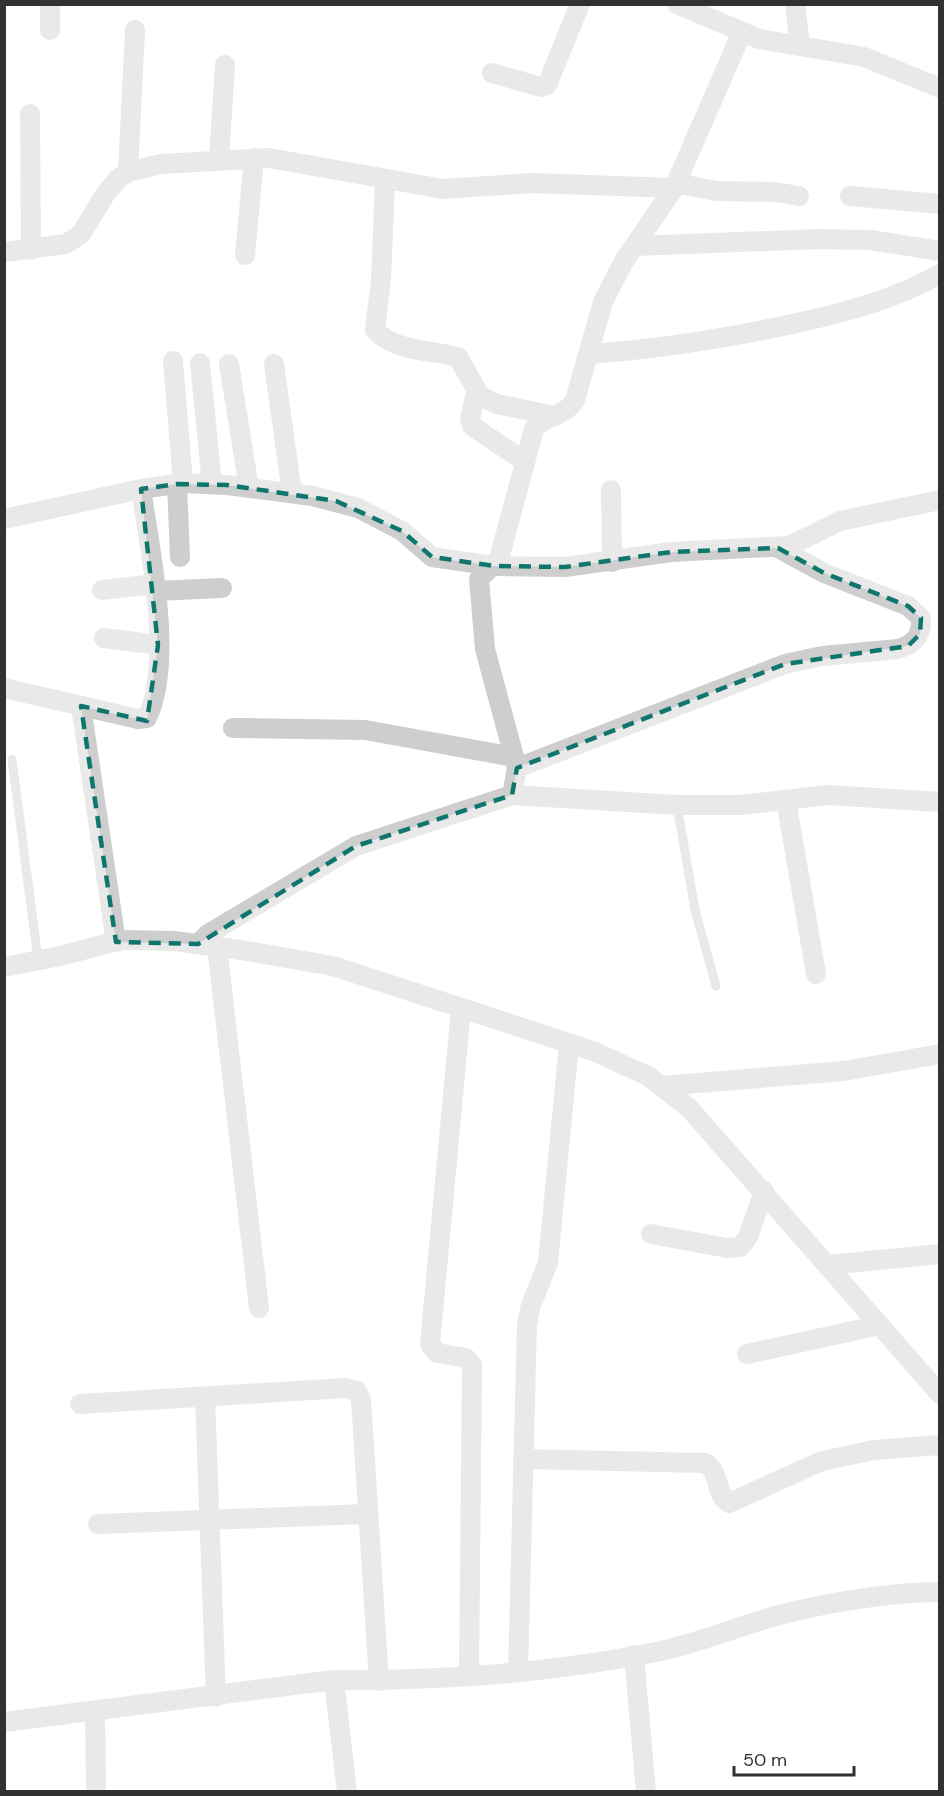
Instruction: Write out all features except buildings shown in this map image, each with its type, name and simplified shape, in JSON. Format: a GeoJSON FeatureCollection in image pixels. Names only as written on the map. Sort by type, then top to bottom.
{"type":"FeatureCollection","features":[{"type":"Feature","properties":{"kind":"street"},"geometry":{"type":"LineString","coordinates":[[50,4],[50,30]]}},
{"type":"Feature","properties":{"kind":"street"},"geometry":{"type":"LineString","coordinates":[[492,73],[541,87],[548,85],[580,4]]}},
{"type":"Feature","properties":{"kind":"street"},"geometry":{"type":"LineString","coordinates":[[677,4],[759,39],[864,57],[939,88]]}},
{"type":"Feature","properties":{"kind":"street"},"geometry":{"type":"LineString","coordinates":[[795,4],[800,46]]}},
{"type":"Feature","properties":{"kind":"street"},"geometry":{"type":"LineString","coordinates":[[128,172],[135,30]]}},
{"type":"Feature","properties":{"kind":"street"},"geometry":{"type":"LineString","coordinates":[[512,795],[516,762],[481,629],[479,579],[481,574],[494,566],[499,559],[534,429],[538,424],[564,412],[575,400],[603,302],[635,246],[675,186],[742,32]]}},
{"type":"Feature","properties":{"kind":"street"},"geometry":{"type":"LineString","coordinates":[[219,159],[225,65]]}},
{"type":"Feature","properties":{"kind":"street"},"geometry":{"type":"LineString","coordinates":[[30,114],[31,250]]}},
{"type":"Feature","properties":{"kind":"street"},"geometry":{"type":"LineString","coordinates":[[4,252],[54,248],[75,239],[81,234],[106,193],[128,172],[161,164],[219,159],[254,158],[289,161],[443,189],[532,183],[675,186],[716,191],[769,191],[799,196]]}},
{"type":"Feature","properties":{"kind":"street"},"geometry":{"type":"LineString","coordinates":[[245,255],[254,158]]}},
{"type":"Feature","properties":{"kind":"street"},"geometry":{"type":"LineString","coordinates":[[386,179],[383,255],[375,330],[387,339],[410,348],[458,357],[476,393],[498,404],[554,416]]}},
{"type":"Feature","properties":{"kind":"street"},"geometry":{"type":"LineString","coordinates":[[850,196],[939,204]]}},
{"type":"Feature","properties":{"kind":"street"},"geometry":{"type":"LineString","coordinates":[[635,246],[818,239],[870,240],[939,251]]}},
{"type":"Feature","properties":{"kind":"street"},"geometry":{"type":"LineString","coordinates":[[590,354],[705,342],[815,319],[864,306],[912,288],[939,274]]}},
{"type":"Feature","properties":{"kind":"street"},"geometry":{"type":"LineString","coordinates":[[173,361],[180,483],[180,557]]}},
{"type":"Feature","properties":{"kind":"street"},"geometry":{"type":"LineString","coordinates":[[200,363],[212,484]]}},
{"type":"Feature","properties":{"kind":"street"},"geometry":{"type":"LineString","coordinates":[[230,364],[249,488]]}},
{"type":"Feature","properties":{"kind":"street"},"geometry":{"type":"LineString","coordinates":[[274,364],[292,494]]}},
{"type":"Feature","properties":{"kind":"street"},"geometry":{"type":"LineString","coordinates":[[476,393],[470,419],[472,426],[524,461]]}},
{"type":"Feature","properties":{"kind":"street"},"geometry":{"type":"LineString","coordinates":[[4,519],[141,489],[180,483],[212,484],[336,501],[358,508],[402,531],[432,557],[494,566],[565,567],[671,552],[778,548],[800,541],[840,521],[939,501]]}},
{"type":"Feature","properties":{"kind":"street"},"geometry":{"type":"LineString","coordinates":[[4,688],[138,719],[147,718],[156,680],[158,645],[155,587],[141,489]]}},
{"type":"Feature","properties":{"kind":"street"},"geometry":{"type":"LineString","coordinates":[[611,490],[612,562]]}},
{"type":"Feature","properties":{"kind":"street"},"geometry":{"type":"LineString","coordinates":[[232,728],[365,730],[516,762],[785,664],[822,656],[908,646],[931,628],[918,612],[908,606],[824,573],[778,548]]}},
{"type":"Feature","properties":{"kind":"street"},"geometry":{"type":"LineString","coordinates":[[102,590],[155,587],[222,588]]}},
{"type":"Feature","properties":{"kind":"street"},"geometry":{"type":"LineString","coordinates":[[104,638],[158,645]]}},
{"type":"Feature","properties":{"kind":"street"},"geometry":{"type":"LineString","coordinates":[[81,706],[116,942]]}},
{"type":"Feature","properties":{"kind":"street"},"geometry":{"type":"LineString","coordinates":[[260,1308],[208,934],[356,846],[512,795],[677,805],[742,805],[828,795],[939,802]]}},
{"type":"Feature","properties":{"kind":"street"},"geometry":{"type":"LineString","coordinates":[[786,800],[816,974]]}},
{"type":"Feature","properties":{"kind":"street"},"geometry":{"type":"LineString","coordinates":[[4,967],[116,942],[174,941],[333,966],[569,1044],[648,1076],[689,1108],[764,1191],[939,1394]]}},
{"type":"Feature","properties":{"kind":"street"},"geometry":{"type":"LineString","coordinates":[[461,1008],[430,1344],[437,1353],[463,1357],[472,1365],[469,1675]]}},
{"type":"Feature","properties":{"kind":"street"},"geometry":{"type":"LineString","coordinates":[[518,1672],[526,1324],[548,1263],[569,1044]]}},
{"type":"Feature","properties":{"kind":"street"},"geometry":{"type":"LineString","coordinates":[[662,1086],[844,1071],[939,1054]]}},
{"type":"Feature","properties":{"kind":"street"},"geometry":{"type":"LineString","coordinates":[[651,1234],[727,1248],[740,1247],[748,1237],[764,1191]]}},
{"type":"Feature","properties":{"kind":"street"},"geometry":{"type":"LineString","coordinates":[[828,1265],[939,1254]]}},
{"type":"Feature","properties":{"kind":"street"},"geometry":{"type":"LineString","coordinates":[[747,1354],[880,1325]]}},
{"type":"Feature","properties":{"kind":"street"},"geometry":{"type":"LineString","coordinates":[[80,1404],[345,1388],[357,1391],[361,1400],[379,1681]]}},
{"type":"Feature","properties":{"kind":"street"},"geometry":{"type":"LineString","coordinates":[[206,1398],[216,1697]]}},
{"type":"Feature","properties":{"kind":"street"},"geometry":{"type":"LineString","coordinates":[[523,1459],[705,1463],[715,1471],[723,1498],[729,1503],[822,1461],[874,1449],[939,1445]]}},
{"type":"Feature","properties":{"kind":"street"},"geometry":{"type":"LineString","coordinates":[[98,1524],[367,1514]]}},
{"type":"Feature","properties":{"kind":"street"},"geometry":{"type":"LineString","coordinates":[[4,1722],[216,1697],[334,1680],[379,1681],[546,1670],[658,1651],[788,1613],[912,1592],[939,1592]]}},
{"type":"Feature","properties":{"kind":"street"},"geometry":{"type":"LineString","coordinates":[[634,1655],[646,1791]]}},
{"type":"Feature","properties":{"kind":"street"},"geometry":{"type":"LineString","coordinates":[[334,1680],[347,1791]]}},
{"type":"Feature","properties":{"kind":"street"},"geometry":{"type":"LineString","coordinates":[[95,1711],[96,1791]]}},
{"type":"Feature","properties":{"kind":"lane"},"geometry":{"type":"LineString","coordinates":[[12,759],[38,960]]}},
{"type":"Feature","properties":{"kind":"lane"},"geometry":{"type":"LineString","coordinates":[[677,805],[695,910],[716,986]]}},
{"type":"Feature","properties":{"kind":"highlighted area"},"geometry":{"type":"Polygon","coordinates":[[[177,484],[227,485],[336,501],[402,531],[432,557],[494,566],[565,567],[671,552],[778,548],[824,573],[908,606],[921,618],[920,634],[908,646],[785,664],[517,768],[512,795],[356,846],[198,944],[116,942],[81,706],[147,721],[158,645],[141,489],[177,484]]]}}]}
